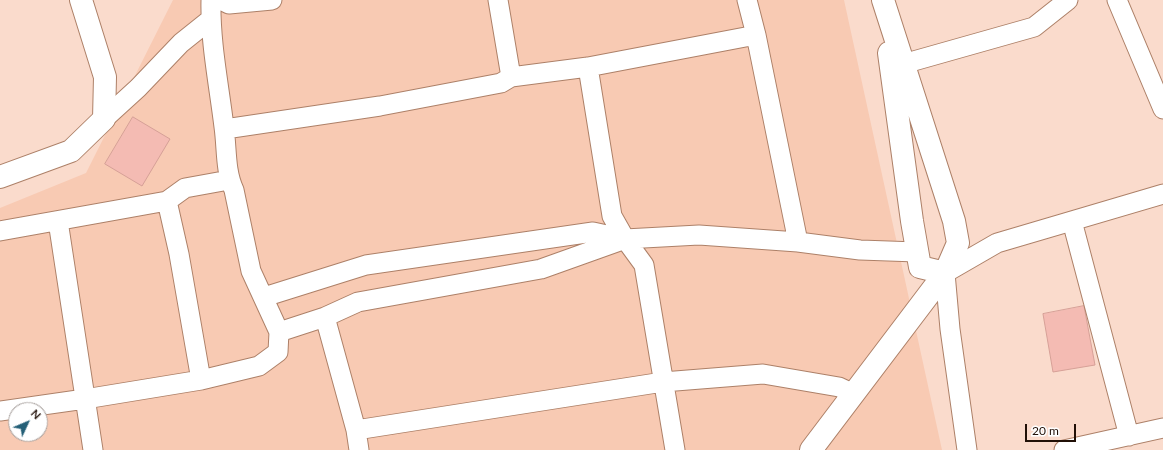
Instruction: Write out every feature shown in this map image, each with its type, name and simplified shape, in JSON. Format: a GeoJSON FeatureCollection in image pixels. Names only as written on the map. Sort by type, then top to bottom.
{"type":"FeatureCollection","features":[{"type":"Feature","properties":{"kind":"street"},"geometry":{"type":"LineString","coordinates":[[81,0],[105,77],[104,119]]}},
{"type":"Feature","properties":{"kind":"street"},"geometry":{"type":"LineString","coordinates":[[0,411],[202,380],[259,366],[278,352],[279,332],[264,297],[250,270],[234,190],[229,180],[225,129],[211,19],[211,0]]}},
{"type":"Feature","properties":{"kind":"street"},"geometry":{"type":"LineString","coordinates":[[221,0],[229,4],[272,0]]}},
{"type":"Feature","properties":{"kind":"street"},"geometry":{"type":"LineString","coordinates":[[498,0],[512,77]]}},
{"type":"Feature","properties":{"kind":"street"},"geometry":{"type":"LineString","coordinates":[[747,0],[756,35],[798,242]]}},
{"type":"Feature","properties":{"kind":"street"},"geometry":{"type":"LineString","coordinates":[[811,450],[945,273],[958,243],[954,221],[897,63],[882,0]]}},
{"type":"Feature","properties":{"kind":"street"},"geometry":{"type":"LineString","coordinates":[[897,63],[1034,27],[1068,0]]}},
{"type":"Feature","properties":{"kind":"street"},"geometry":{"type":"LineString","coordinates":[[1117,0],[1163,109]]}},
{"type":"Feature","properties":{"kind":"street"},"geometry":{"type":"LineString","coordinates":[[0,177],[71,151],[138,88],[181,43],[211,19]]}},
{"type":"Feature","properties":{"kind":"street"},"geometry":{"type":"LineString","coordinates":[[225,129],[380,106],[501,83],[512,77],[588,67],[756,35]]}},
{"type":"Feature","properties":{"kind":"street"},"geometry":{"type":"LineString","coordinates":[[897,63],[917,252],[920,267],[945,273],[997,243],[1163,194]]}},
{"type":"Feature","properties":{"kind":"street"},"geometry":{"type":"LineString","coordinates":[[588,67],[612,216],[644,265],[675,450]]}},
{"type":"Feature","properties":{"kind":"street"},"geometry":{"type":"LineString","coordinates":[[0,231],[167,201],[185,188],[229,180]]}},
{"type":"Feature","properties":{"kind":"street"},"geometry":{"type":"LineString","coordinates":[[167,201],[179,254],[202,380]]}},
{"type":"Feature","properties":{"kind":"street"},"geometry":{"type":"LineString","coordinates":[[58,221],[93,450]]}},
{"type":"Feature","properties":{"kind":"street"},"geometry":{"type":"LineString","coordinates":[[1072,221],[1129,436]]}},
{"type":"Feature","properties":{"kind":"street"},"geometry":{"type":"LineString","coordinates":[[264,297],[366,265],[594,232],[626,239],[698,235],[798,242],[860,250],[917,252]]}},
{"type":"Feature","properties":{"kind":"street"},"geometry":{"type":"LineString","coordinates":[[279,332],[325,317],[358,302],[541,269],[626,239]]}},
{"type":"Feature","properties":{"kind":"street"},"geometry":{"type":"LineString","coordinates":[[945,273],[950,329],[967,450]]}},
{"type":"Feature","properties":{"kind":"street"},"geometry":{"type":"LineString","coordinates":[[325,317],[356,430],[359,450]]}},
{"type":"Feature","properties":{"kind":"street"},"geometry":{"type":"LineString","coordinates":[[356,430],[663,382],[763,374],[839,387],[854,394]]}},
{"type":"Feature","properties":{"kind":"street"},"geometry":{"type":"LineString","coordinates":[[1064,450],[1163,428]]}},
{"type":"Feature","properties":{"kind":"shaded area"},"geometry":{"type":"Polygon","coordinates":[[[173,0],[844,0],[942,450],[0,450],[0,208],[86,173],[173,0]]]}},
{"type":"Feature","properties":{"kind":"building"},"geometry":{"type":"Polygon","coordinates":[[[133,117],[170,139],[142,186],[105,164],[133,117]]]}},
{"type":"Feature","properties":{"kind":"building"},"geometry":{"type":"Polygon","coordinates":[[[1084,306],[1095,365],[1053,372],[1043,314],[1084,306]]]}}]}
